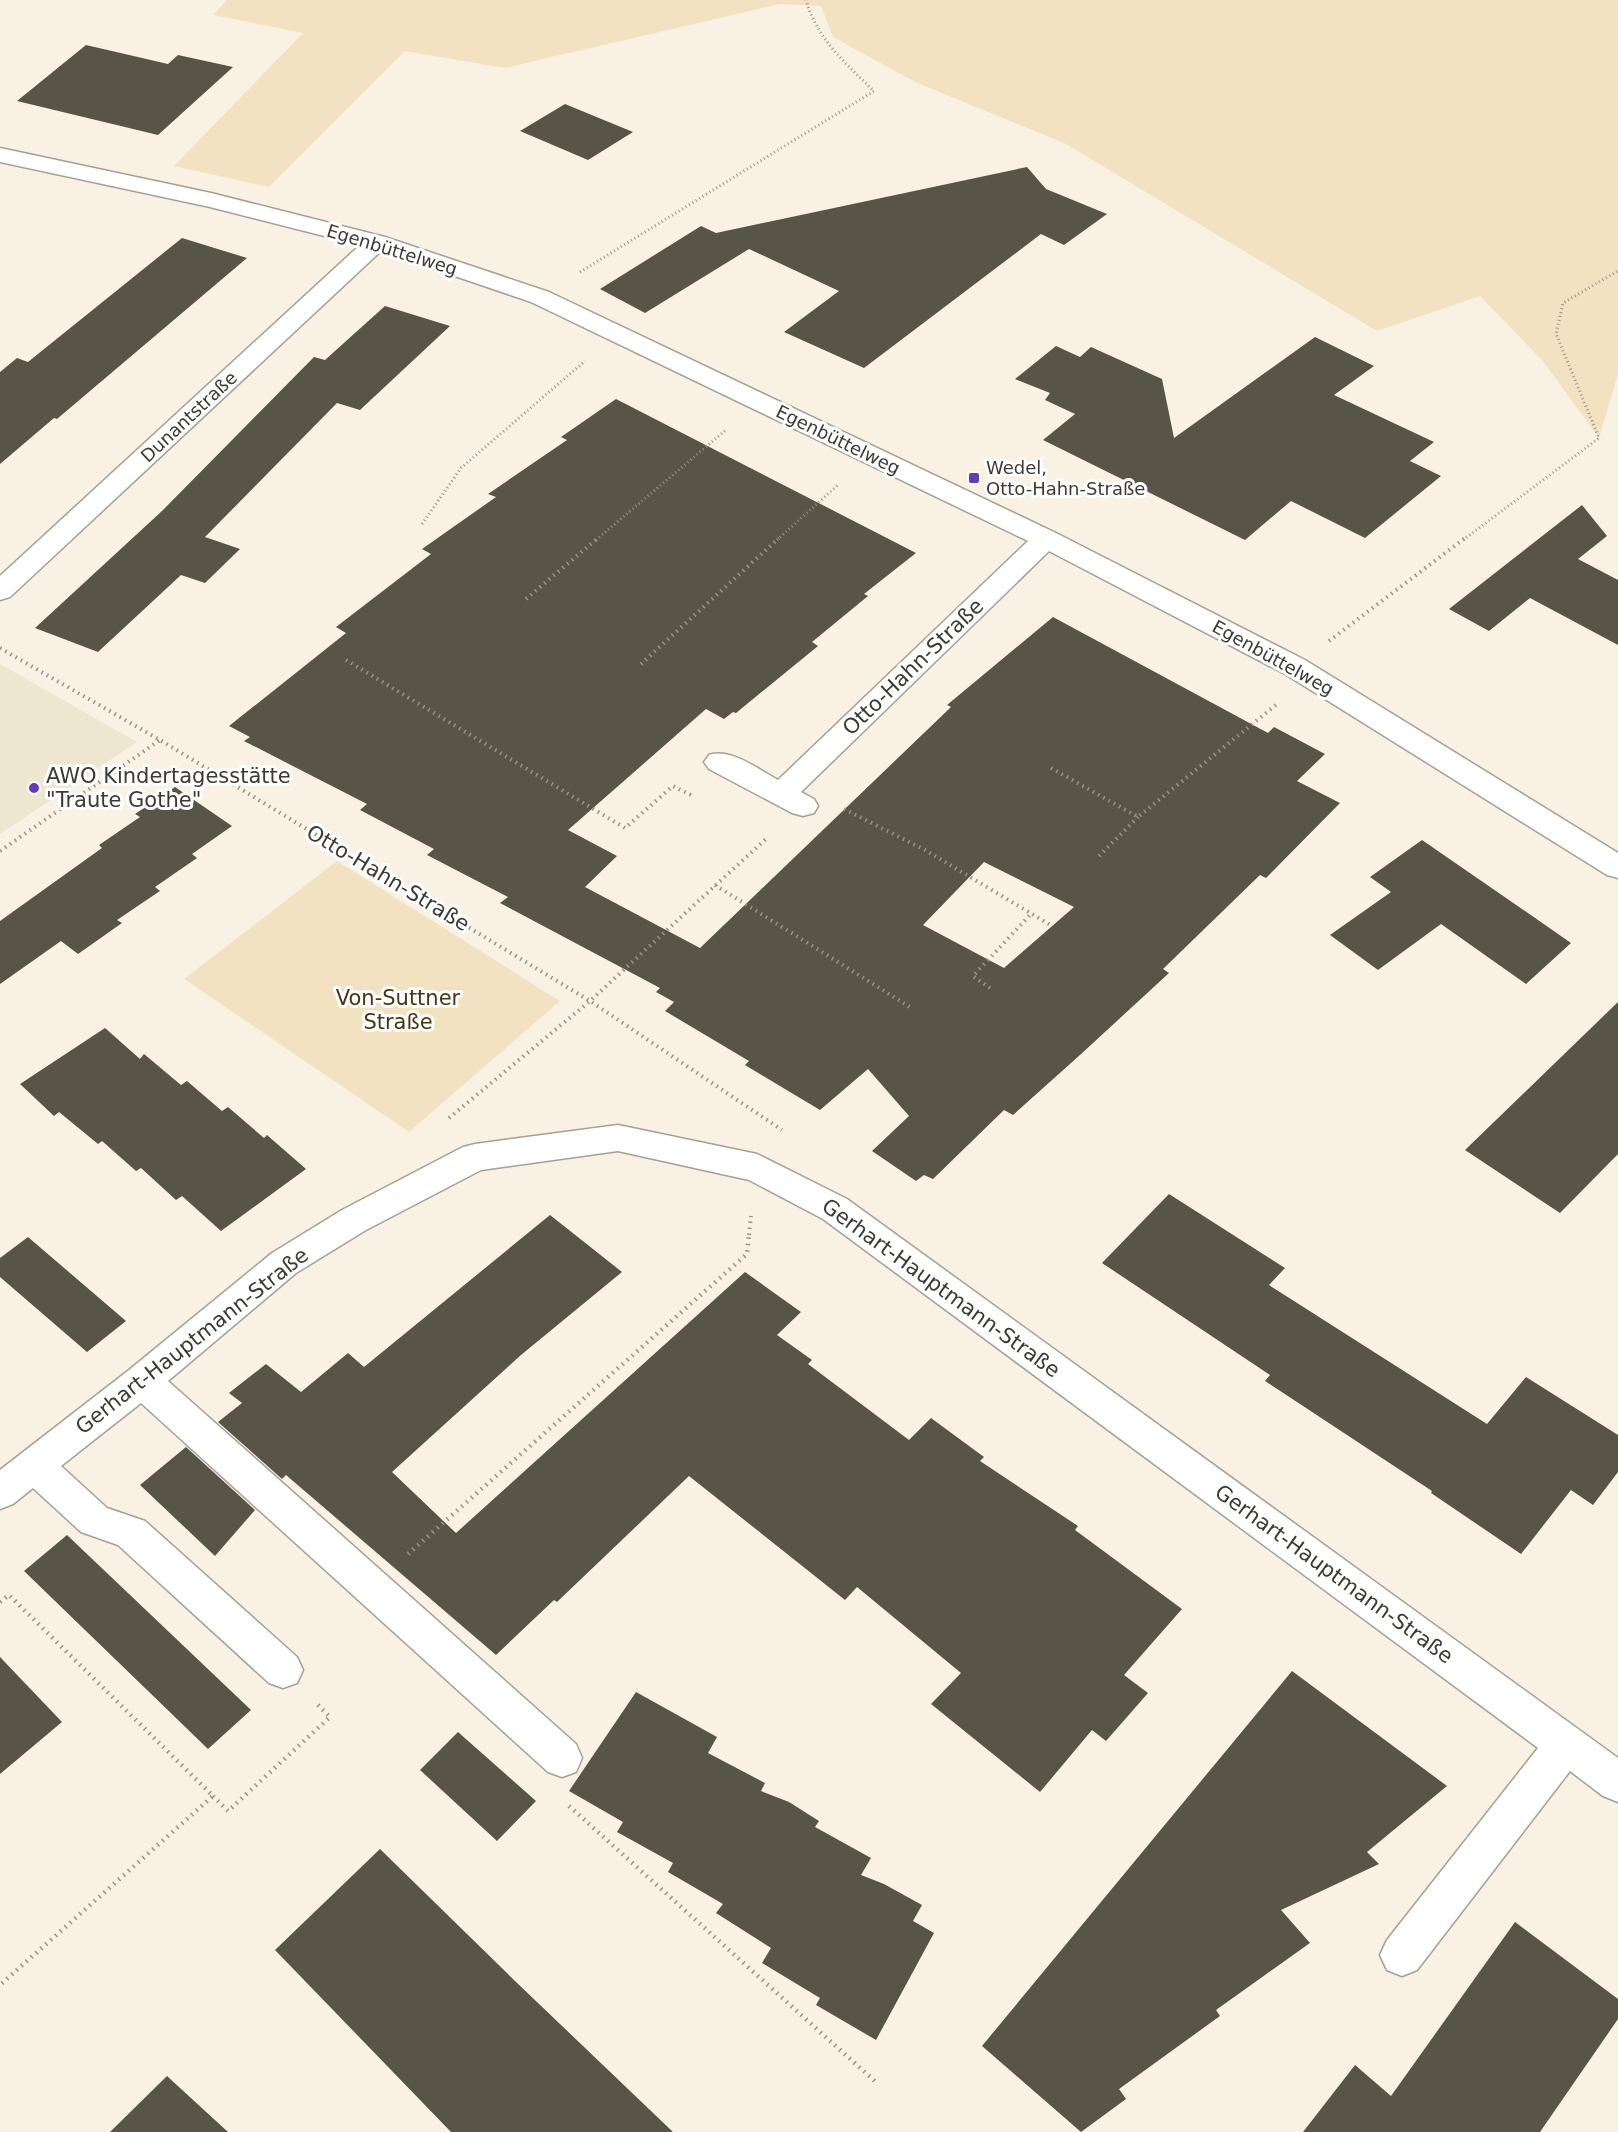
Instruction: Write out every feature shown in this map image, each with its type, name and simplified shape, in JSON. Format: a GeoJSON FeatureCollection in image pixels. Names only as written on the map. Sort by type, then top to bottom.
{"type":"FeatureCollection","features":[{"type":"Feature","properties":{"kind":"street","name":"Egenbüttelweg"},"geometry":{"type":"LineString","coordinates":[[0,155],[211,200],[377,242],[540,297],[1046,539],[1303,672],[1618,867]]}},
{"type":"Feature","properties":{"kind":"street","name":"Dunantstraße"},"geometry":{"type":"LineString","coordinates":[[0,591],[377,242]]}},
{"type":"Feature","properties":{"kind":"street","name":"Otto-Hahn-Straße"},"geometry":{"type":"LineString","coordinates":[[792,794],[1046,539]]}},
{"type":"Feature","properties":{"kind":"street"},"geometry":{"type":"LineString","coordinates":[[719,762],[792,794]]}},
{"type":"Feature","properties":{"kind":"street","name":"Gerhart-Hauptmann-Straße"},"geometry":{"type":"LineString","coordinates":[[0,1492],[142,1380],[284,1263],[354,1220],[475,1157],[618,1138],[757,1168],[835,1209],[1618,1782]]}},
{"type":"Feature","properties":{"kind":"street"},"geometry":{"type":"LineString","coordinates":[[142,1380],[562,1758]]}},
{"type":"Feature","properties":{"kind":"street"},"geometry":{"type":"LineString","coordinates":[[34,1465],[94,1520],[131,1533],[283,1670]]}},
{"type":"Feature","properties":{"kind":"street"},"geometry":{"type":"LineString","coordinates":[[1402,1955],[1566,1744]]}},
{"type":"Feature","properties":{"kind":"path"},"geometry":{"type":"LineString","coordinates":[[540,297],[874,92],[822,39],[808,14],[806,0]]}},
{"type":"Feature","properties":{"kind":"path"},"geometry":{"type":"LineString","coordinates":[[1099,856],[1138,817],[1303,672],[1599,438],[1556,334],[1563,303],[1618,270]]}},
{"type":"Feature","properties":{"kind":"path"},"geometry":{"type":"LineString","coordinates":[[422,524],[461,468],[618,333]]}},
{"type":"Feature","properties":{"kind":"path"},"geometry":{"type":"LineString","coordinates":[[526,599],[759,401]]}},
{"type":"Feature","properties":{"kind":"path"},"geometry":{"type":"LineString","coordinates":[[641,664],[871,456]]}},
{"type":"Feature","properties":{"kind":"path","name":"Otto-Hahn-Straße"},"geometry":{"type":"LineString","coordinates":[[0,648],[160,740],[590,1000],[784,1131]]}},
{"type":"Feature","properties":{"kind":"path"},"geometry":{"type":"LineString","coordinates":[[346,660],[625,828],[673,786]]}},
{"type":"Feature","properties":{"kind":"path"},"geometry":{"type":"LineString","coordinates":[[0,851],[160,740]]}},
{"type":"Feature","properties":{"kind":"path"},"geometry":{"type":"LineString","coordinates":[[1052,768],[1138,817]]}},
{"type":"Feature","properties":{"kind":"path"},"geometry":{"type":"LineString","coordinates":[[792,794],[925,850],[1052,926]]}},
{"type":"Feature","properties":{"kind":"path"},"geometry":{"type":"LineString","coordinates":[[590,1000],[768,837]]}},
{"type":"Feature","properties":{"kind":"path"},"geometry":{"type":"LineString","coordinates":[[715,885],[913,1009]]}},
{"type":"Feature","properties":{"kind":"path"},"geometry":{"type":"LineString","coordinates":[[990,988],[973,976],[1031,914]]}},
{"type":"Feature","properties":{"kind":"path"},"geometry":{"type":"LineString","coordinates":[[371,1586],[747,1254],[757,1168]]}},
{"type":"Feature","properties":{"kind":"path"},"geometry":{"type":"LineString","coordinates":[[0,1602],[9,1595],[228,1811],[330,1717],[283,1670]]}},
{"type":"Feature","properties":{"kind":"path"},"geometry":{"type":"LineString","coordinates":[[562,1758],[541,1780],[878,2084]]}},
{"type":"Feature","properties":{"kind":"path"},"geometry":{"type":"LineString","coordinates":[[0,1985],[213,1796]]}},
{"type":"Feature","properties":{"kind":"shaded area","name":"AWO Kindertagesstätte \"Traute Gothe\""},"geometry":{"type":"Polygon","coordinates":[[[0,664],[137,742],[0,834],[0,664]]]}},
{"type":"Feature","properties":{"kind":"green space"},"geometry":{"type":"Polygon","coordinates":[[[227,0],[1618,0],[1618,374],[1599,438],[1542,360],[1480,296],[1377,331],[1066,144],[915,82],[833,37],[821,6],[780,4],[505,68],[405,51],[269,187],[174,166],[303,33],[213,15],[227,0]]]}},
{"type":"Feature","properties":{"kind":"green space","name":"Von-Suttner Straße"},"geometry":{"type":"Polygon","coordinates":[[[337,861],[560,1001],[409,1132],[184,979],[337,861]]]}},
{"type":"Feature","properties":{"kind":"building"},"geometry":{"type":"Polygon","coordinates":[[[86,45],[168,64],[178,55],[233,67],[158,135],[17,101],[86,45]]]}},
{"type":"Feature","properties":{"kind":"building"},"geometry":{"type":"Polygon","coordinates":[[[565,104],[633,132],[588,160],[520,131],[565,104]]]}},
{"type":"Feature","properties":{"kind":"building"},"geometry":{"type":"Polygon","coordinates":[[[1027,167],[1046,189],[1107,214],[1064,245],[1041,234],[864,368],[784,332],[839,291],[749,249],[645,313],[600,289],[701,226],[716,233],[1027,167]]]}},
{"type":"Feature","properties":{"kind":"building"},"geometry":{"type":"Polygon","coordinates":[[[182,238],[247,258],[57,419],[54,418],[0,464],[0,372],[17,358],[28,362],[182,238]]]}},
{"type":"Feature","properties":{"kind":"building"},"geometry":{"type":"Polygon","coordinates":[[[385,306],[450,326],[360,410],[337,403],[205,537],[240,549],[205,583],[181,575],[98,652],[35,628],[162,511],[314,357],[325,360],[385,306]]]}},
{"type":"Feature","properties":{"kind":"building"},"geometry":{"type":"Polygon","coordinates":[[[1315,337],[1374,366],[1334,395],[1434,442],[1410,461],[1441,476],[1365,538],[1291,501],[1245,540],[1043,440],[1075,414],[1045,400],[1050,393],[1015,379],[1056,346],[1080,357],[1091,347],[1162,379],[1174,438],[1315,337]]]}},
{"type":"Feature","properties":{"kind":"building"},"geometry":{"type":"Polygon","coordinates":[[[616,399],[916,553],[864,594],[868,596],[812,642],[818,646],[736,713],[733,712],[724,719],[706,709],[568,830],[617,856],[585,887],[700,948],[951,707],[947,705],[1053,617],[1268,733],[1274,727],[1325,754],[1297,781],[1340,803],[1266,878],[1260,875],[1163,969],[1169,973],[1013,1115],[1004,1110],[933,1179],[924,1175],[916,1181],[872,1151],[909,1116],[868,1069],[820,1110],[745,1065],[749,1061],[665,1011],[674,1002],[656,992],[660,988],[500,903],[508,897],[427,855],[434,849],[360,810],[367,804],[244,741],[250,737],[229,726],[346,633],[336,627],[431,554],[422,549],[496,497],[488,494],[567,440],[561,437],[616,399]],[[984,862],[923,925],[1004,968],[1074,907],[984,862]]]}},
{"type":"Feature","properties":{"kind":"building"},"geometry":{"type":"Polygon","coordinates":[[[1582,505],[1607,536],[1578,559],[1618,580],[1618,645],[1530,598],[1489,631],[1449,609],[1582,505]]]}},
{"type":"Feature","properties":{"kind":"building"},"geometry":{"type":"Polygon","coordinates":[[[175,787],[232,826],[192,854],[197,858],[155,887],[160,891],[117,920],[122,923],[78,954],[61,941],[0,984],[0,921],[102,848],[99,845],[140,817],[135,814],[175,787]]]}},
{"type":"Feature","properties":{"kind":"building"},"geometry":{"type":"Polygon","coordinates":[[[1422,840],[1571,943],[1526,984],[1441,924],[1378,970],[1330,935],[1391,892],[1370,877],[1422,840]]]}},
{"type":"Feature","properties":{"kind":"building"},"geometry":{"type":"Polygon","coordinates":[[[1618,1002],[1618,1154],[1560,1213],[1465,1150],[1618,1002]]]}},
{"type":"Feature","properties":{"kind":"building"},"geometry":{"type":"Polygon","coordinates":[[[105,1028],[140,1059],[144,1054],[181,1085],[187,1081],[222,1111],[228,1107],[264,1138],[267,1135],[306,1169],[221,1231],[182,1196],[176,1200],[141,1168],[136,1171],[102,1141],[98,1144],[59,1112],[54,1116],[20,1084],[105,1028]]]}},
{"type":"Feature","properties":{"kind":"building"},"geometry":{"type":"Polygon","coordinates":[[[1169,1194],[1285,1268],[1269,1285],[1487,1424],[1526,1377],[1618,1435],[1618,1472],[1593,1505],[1571,1490],[1521,1554],[1431,1493],[1432,1491],[1265,1381],[1270,1375],[1102,1263],[1169,1194]]]}},
{"type":"Feature","properties":{"kind":"building"},"geometry":{"type":"Polygon","coordinates":[[[550,1215],[622,1272],[521,1355],[392,1472],[456,1533],[745,1272],[801,1312],[777,1335],[812,1360],[808,1364],[909,1440],[931,1418],[984,1457],[980,1461],[1078,1526],[1075,1530],[1182,1609],[1124,1675],[1148,1693],[1106,1741],[1092,1730],[1040,1792],[931,1704],[961,1673],[857,1587],[845,1600],[689,1476],[557,1602],[554,1600],[496,1655],[286,1475],[282,1479],[218,1422],[242,1403],[229,1393],[266,1364],[301,1392],[348,1353],[364,1367],[550,1215]]]}},
{"type":"Feature","properties":{"kind":"building"},"geometry":{"type":"Polygon","coordinates":[[[28,1237],[126,1321],[87,1352],[0,1277],[0,1258],[28,1237]]]}},
{"type":"Feature","properties":{"kind":"building"},"geometry":{"type":"Polygon","coordinates":[[[186,1447],[255,1510],[215,1556],[140,1485],[186,1447]]]}},
{"type":"Feature","properties":{"kind":"building"},"geometry":{"type":"Polygon","coordinates":[[[67,1535],[251,1710],[208,1749],[24,1571],[67,1535]]]}},
{"type":"Feature","properties":{"kind":"building"},"geometry":{"type":"Polygon","coordinates":[[[0,1657],[62,1722],[0,1774],[0,1657]]]}},
{"type":"Feature","properties":{"kind":"building"},"geometry":{"type":"Polygon","coordinates":[[[1292,1671],[1447,1786],[1367,1852],[1379,1864],[1281,1910],[1310,1943],[1216,2010],[1220,2016],[1119,2089],[1126,2099],[1081,2132],[982,2046],[1292,1671]]]}},
{"type":"Feature","properties":{"kind":"building"},"geometry":{"type":"Polygon","coordinates":[[[636,1692],[717,1737],[708,1753],[765,1783],[761,1791],[789,1802],[819,1821],[815,1827],[871,1858],[861,1875],[884,1884],[922,1905],[913,1921],[934,1933],[876,2040],[816,2005],[820,1998],[762,1963],[771,1948],[716,1913],[723,1904],[668,1872],[673,1863],[617,1832],[623,1822],[569,1791],[636,1692]]]}},
{"type":"Feature","properties":{"kind":"building"},"geometry":{"type":"Polygon","coordinates":[[[458,1732],[536,1801],[497,1841],[420,1770],[458,1732]]]}},
{"type":"Feature","properties":{"kind":"building"},"geometry":{"type":"Polygon","coordinates":[[[380,1849],[673,2132],[451,2132],[275,1950],[380,1849]]]}},
{"type":"Feature","properties":{"kind":"building"},"geometry":{"type":"Polygon","coordinates":[[[1515,1922],[1618,1999],[1618,2019],[1540,2132],[1303,2132],[1355,2065],[1391,2096],[1515,1922]]]}},
{"type":"Feature","properties":{"kind":"building"},"geometry":{"type":"Polygon","coordinates":[[[167,2076],[228,2132],[110,2132],[167,2076]]]}},
{"type":"Feature","properties":{"kind":"place","name":"Wedel, Otto-Hahn-Straße"},"geometry":{"type":"Point","coordinates":[974,478]}},
{"type":"Feature","properties":{"kind":"place","name":"AWO Kindertagesstätte \"Traute Gothe\""},"geometry":{"type":"Point","coordinates":[34,788]}}]}
